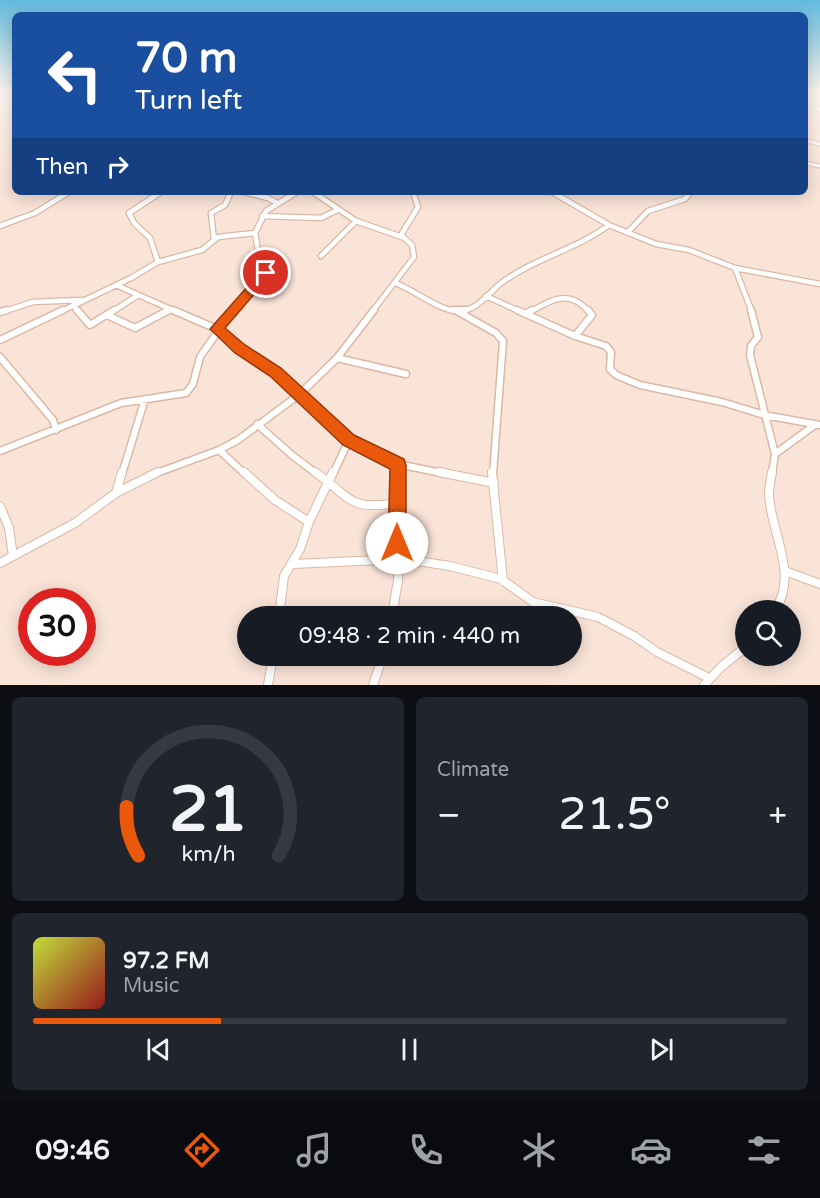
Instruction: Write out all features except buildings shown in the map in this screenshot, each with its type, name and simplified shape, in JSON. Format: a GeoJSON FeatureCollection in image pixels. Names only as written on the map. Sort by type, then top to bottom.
{"type":"FeatureCollection","features":[{"type":"Feature","properties":{"kind":"street"},"geometry":{"type":"LineString","coordinates":[[0,226],[35,213],[64,195]]}},
{"type":"Feature","properties":{"kind":"street"},"geometry":{"type":"LineString","coordinates":[[156,195],[129,213],[133,223],[149,236],[156,249],[158,262]]}},
{"type":"Feature","properties":{"kind":"street"},"geometry":{"type":"LineString","coordinates":[[214,240],[212,213],[225,204],[230,195]]}},
{"type":"Feature","properties":{"kind":"street"},"geometry":{"type":"LineString","coordinates":[[261,195],[277,202]]}},
{"type":"Feature","properties":{"kind":"street"},"geometry":{"type":"LineString","coordinates":[[0,451],[121,403],[173,397],[188,391],[195,379],[200,357],[218,329],[276,262],[275,259],[258,251],[255,233],[262,216],[277,202],[291,195]]}},
{"type":"Feature","properties":{"kind":"street"},"geometry":{"type":"LineString","coordinates":[[0,563],[75,523],[116,493],[171,466],[219,450],[237,440],[300,394],[338,358],[414,257],[412,246],[402,237],[356,221],[317,195]]}},
{"type":"Feature","properties":{"kind":"street"},"geometry":{"type":"LineString","coordinates":[[402,237],[401,232],[418,207],[414,195]]}},
{"type":"Feature","properties":{"kind":"street"},"geometry":{"type":"LineString","coordinates":[[557,195],[609,225],[656,244],[689,250],[735,268],[820,284]]}},
{"type":"Feature","properties":{"kind":"street"},"geometry":{"type":"LineString","coordinates":[[628,232],[648,211],[685,199],[688,195]]}},
{"type":"Feature","properties":{"kind":"street"},"geometry":{"type":"LineString","coordinates":[[262,216],[297,217],[309,214],[321,218],[337,210]]}},
{"type":"Feature","properties":{"kind":"street"},"geometry":{"type":"LineString","coordinates":[[321,256],[356,221]]}},
{"type":"Feature","properties":{"kind":"street"},"geometry":{"type":"LineString","coordinates":[[457,311],[468,309],[512,277],[546,258],[585,243],[609,225]]}},
{"type":"Feature","properties":{"kind":"street"},"geometry":{"type":"LineString","coordinates":[[0,340],[116,285],[158,262],[199,251],[223,235],[255,233]]}},
{"type":"Feature","properties":{"kind":"street"},"geometry":{"type":"LineString","coordinates":[[735,268],[750,305],[758,337],[751,346],[750,355],[764,415],[771,430],[775,454],[769,481],[769,495],[785,571],[778,600]]}},
{"type":"Feature","properties":{"kind":"street"},"geometry":{"type":"LineString","coordinates":[[395,283],[411,288],[457,311],[496,333],[503,341],[492,452],[503,582]]}},
{"type":"Feature","properties":{"kind":"street"},"geometry":{"type":"LineString","coordinates":[[116,285],[218,329],[240,349],[276,372],[349,440],[398,465],[494,483]]}},
{"type":"Feature","properties":{"kind":"street"},"geometry":{"type":"LineString","coordinates":[[73,305],[87,324],[93,324],[138,295]]}},
{"type":"Feature","properties":{"kind":"street"},"geometry":{"type":"LineString","coordinates":[[486,296],[575,336],[610,349],[610,369],[624,379],[722,402],[764,415],[818,425]]}},
{"type":"Feature","properties":{"kind":"street"},"geometry":{"type":"LineString","coordinates":[[527,313],[559,296],[569,296],[583,305],[592,315],[575,336]]}},
{"type":"Feature","properties":{"kind":"street"},"geometry":{"type":"LineString","coordinates":[[0,312],[33,302],[83,300]]}},
{"type":"Feature","properties":{"kind":"street"},"geometry":{"type":"LineString","coordinates":[[106,315],[135,328],[171,309]]}},
{"type":"Feature","properties":{"kind":"street"},"geometry":{"type":"LineString","coordinates":[[0,357],[53,420],[57,430]]}},
{"type":"Feature","properties":{"kind":"street"},"geometry":{"type":"LineString","coordinates":[[338,358],[406,374]]}},
{"type":"Feature","properties":{"kind":"street"},"geometry":{"type":"LineString","coordinates":[[116,493],[145,399]]}},
{"type":"Feature","properties":{"kind":"street"},"geometry":{"type":"LineString","coordinates":[[257,424],[345,498],[362,506],[373,507],[397,503]]}},
{"type":"Feature","properties":{"kind":"street"},"geometry":{"type":"LineString","coordinates":[[775,454],[818,425]]}},
{"type":"Feature","properties":{"kind":"street"},"geometry":{"type":"LineString","coordinates":[[280,606],[284,579],[349,440]]}},
{"type":"Feature","properties":{"kind":"street"},"geometry":{"type":"LineString","coordinates":[[219,450],[275,500],[309,522]]}},
{"type":"Feature","properties":{"kind":"street"},"geometry":{"type":"LineString","coordinates":[[394,606],[398,580],[398,465]]}},
{"type":"Feature","properties":{"kind":"street"},"geometry":{"type":"LineString","coordinates":[[0,506],[9,528],[13,556]]}},
{"type":"Feature","properties":{"kind":"street"},"geometry":{"type":"LineString","coordinates":[[293,564],[397,560],[450,567],[501,579],[533,603],[598,617],[634,636],[706,682],[735,657]]}},
{"type":"Feature","properties":{"kind":"street"},"geometry":{"type":"LineString","coordinates":[[785,571],[820,584]]}},
{"type":"Feature","properties":{"kind":"street"},"geometry":{"type":"LineString","coordinates":[[268,685],[271,666]]}},
{"type":"Feature","properties":{"kind":"street"},"geometry":{"type":"LineString","coordinates":[[374,685],[380,666]]}},
{"type":"Feature","properties":{"kind":"route"},"geometry":{"type":"LineString","coordinates":[[266,273],[217,329],[240,349],[276,372],[349,440],[385,456],[398,465],[397,543]]}}]}
